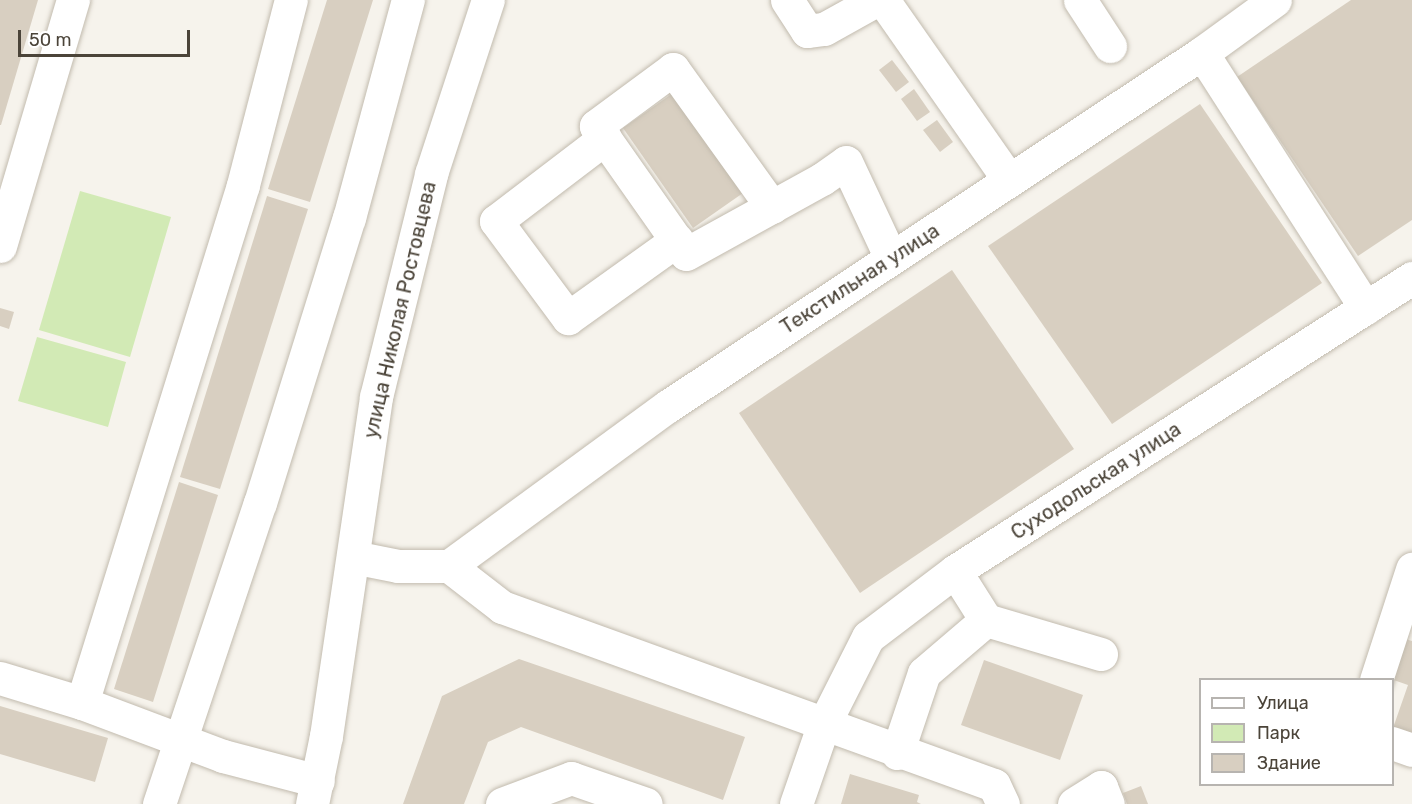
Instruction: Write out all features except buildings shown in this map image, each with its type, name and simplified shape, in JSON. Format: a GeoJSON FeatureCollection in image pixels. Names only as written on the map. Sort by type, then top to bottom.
{"type":"FeatureCollection","features":[{"type":"Feature","properties":{"kind":"street"},"geometry":{"type":"LineString","coordinates":[[0,246],[73,0]]}},
{"type":"Feature","properties":{"kind":"street"},"geometry":{"type":"LineString","coordinates":[[82,703],[243,185],[291,0]]}},
{"type":"Feature","properties":{"kind":"street"},"geometry":{"type":"LineString","coordinates":[[159,804],[260,503],[335,264],[408,0]]}},
{"type":"Feature","properties":{"kind":"street","name":"улица Николая Ростовцева"},"geometry":{"type":"LineString","coordinates":[[315,792],[376,397],[431,174],[488,0]]}},
{"type":"Feature","properties":{"kind":"street"},"geometry":{"type":"LineString","coordinates":[[787,0],[807,31],[824,29],[876,0]]}},
{"type":"Feature","properties":{"kind":"street"},"geometry":{"type":"LineString","coordinates":[[884,0],[1009,180]]}},
{"type":"Feature","properties":{"kind":"street"},"geometry":{"type":"LineString","coordinates":[[1080,0],[1110,46]]}},
{"type":"Feature","properties":{"kind":"street","name":"Текстильная улица"},"geometry":{"type":"LineString","coordinates":[[449,566],[668,406],[1202,53],[1265,3]]}},
{"type":"Feature","properties":{"kind":"street"},"geometry":{"type":"LineString","coordinates":[[1202,53],[1366,308]]}},
{"type":"Feature","properties":{"kind":"street"},"geometry":{"type":"LineString","coordinates":[[772,207],[673,69],[596,126],[687,254],[772,207],[846,162],[891,258]]}},
{"type":"Feature","properties":{"kind":"street"},"geometry":{"type":"LineString","coordinates":[[605,138],[496,221],[568,318],[677,240]]}},
{"type":"Feature","properties":{"kind":"street","name":"Суходольская улица"},"geometry":{"type":"LineString","coordinates":[[796,804],[823,726],[868,637],[955,571],[1412,278]]}},
{"type":"Feature","properties":{"kind":"street"},"geometry":{"type":"LineString","coordinates":[[353,557],[398,566],[449,566],[502,608],[897,753],[994,785],[1002,804]]}},
{"type":"Feature","properties":{"kind":"street"},"geometry":{"type":"LineString","coordinates":[[1377,678],[1412,569]]}},
{"type":"Feature","properties":{"kind":"street"},"geometry":{"type":"LineString","coordinates":[[955,571],[986,620],[1101,654]]}},
{"type":"Feature","properties":{"kind":"street"},"geometry":{"type":"LineString","coordinates":[[897,753],[924,673],[986,620]]}},
{"type":"Feature","properties":{"kind":"street"},"geometry":{"type":"LineString","coordinates":[[0,678],[82,703],[315,792]]}},
{"type":"Feature","properties":{"kind":"street"},"geometry":{"type":"LineString","coordinates":[[1394,744],[1412,750]]}},
{"type":"Feature","properties":{"kind":"street"},"geometry":{"type":"LineString","coordinates":[[502,804],[571,778],[646,804]]}},
{"type":"Feature","properties":{"kind":"street"},"geometry":{"type":"LineString","coordinates":[[1074,804],[1101,787],[1108,804]]}},
{"type":"Feature","properties":{"kind":"green space"},"geometry":{"type":"Polygon","coordinates":[[[80,191],[171,217],[130,357],[39,330],[80,191]]]}},
{"type":"Feature","properties":{"kind":"green space"},"geometry":{"type":"Polygon","coordinates":[[[37,337],[126,362],[108,427],[18,401],[37,337]]]}}]}
